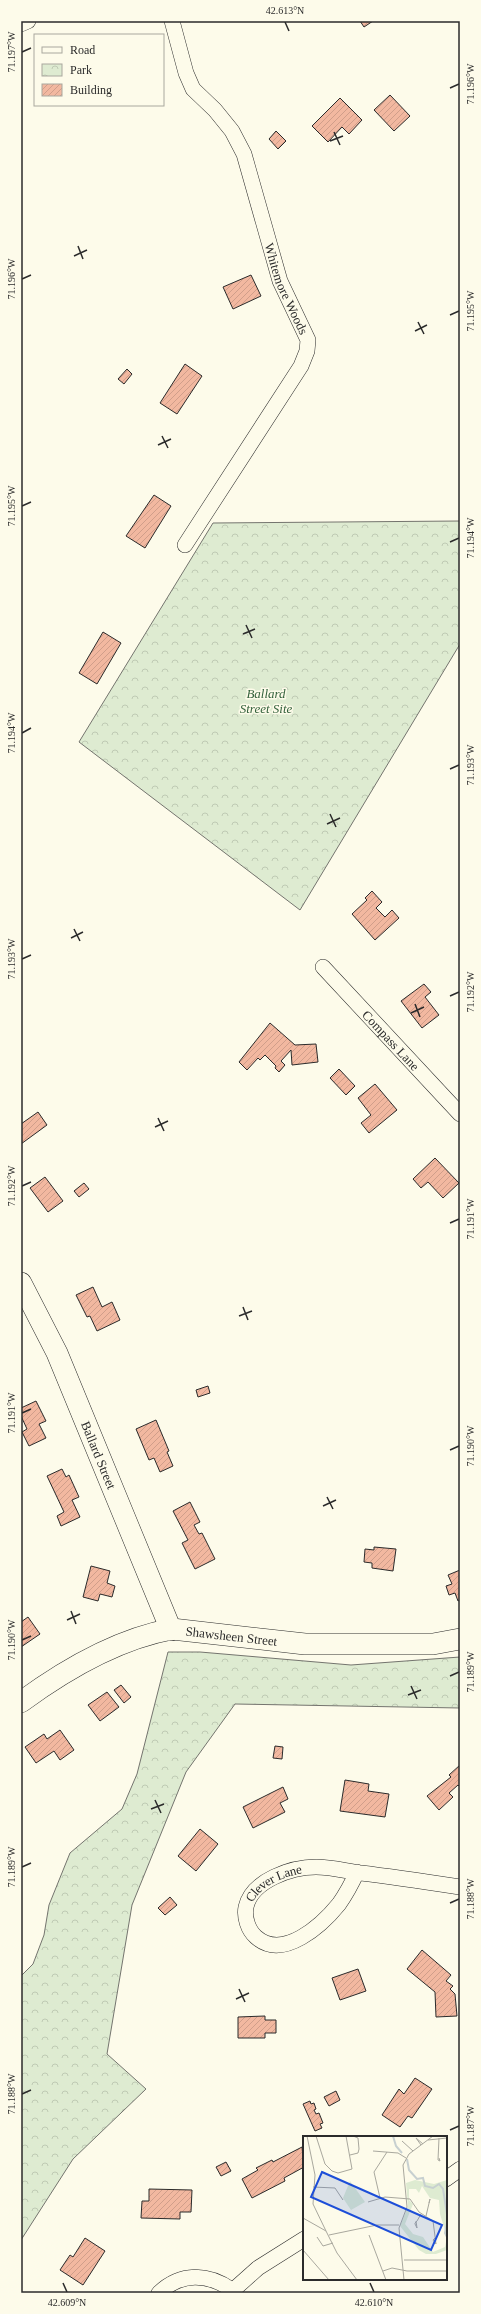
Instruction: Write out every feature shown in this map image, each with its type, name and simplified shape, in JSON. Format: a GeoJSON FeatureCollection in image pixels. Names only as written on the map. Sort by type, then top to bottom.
{"type":"FeatureCollection","features":[{"type":"Feature","properties":{"kind":"main road","name":"Ballard Street"},"geometry":{"type":"LineString","coordinates":[[21,1283],[60,1360],[171,1630]]}},
{"type":"Feature","properties":{"kind":"main road","name":"Shawsheen Street"},"geometry":{"type":"LineString","coordinates":[[21,1702],[47,1683],[121,1643],[152,1632],[171,1630],[305,1644],[433,1644],[460,1639]]}},
{"type":"Feature","properties":{"kind":"street"},"geometry":{"type":"LineString","coordinates":[[21,24],[28,21]]}},
{"type":"Feature","properties":{"kind":"street","name":"Whitemore Woods"},"geometry":{"type":"LineString","coordinates":[[172,21],[186,73],[193,88],[215,110],[232,131],[244,154],[280,281],[308,340],[308,351],[301,366],[185,545]]}},
{"type":"Feature","properties":{"kind":"street","name":"Compass Lane"},"geometry":{"type":"LineString","coordinates":[[323,967],[460,1114]]}},
{"type":"Feature","properties":{"kind":"street","name":"Clever Lane"},"geometry":{"type":"LineString","coordinates":[[357,1872],[338,1904],[315,1926],[290,1944],[271,1945],[259,1939],[250,1930],[246,1910],[249,1898],[258,1887],[270,1880],[290,1872],[316,1867],[357,1872],[460,1887]]}},
{"type":"Feature","properties":{"kind":"street"},"geometry":{"type":"LineString","coordinates":[[447,2178],[460,2170]]}},
{"type":"Feature","properties":{"kind":"street"},"geometry":{"type":"LineString","coordinates":[[159,2293],[173,2282],[193,2277],[217,2281],[231,2292],[258,2268],[303,2240]]}},
{"type":"Feature","properties":{"kind":"green space","name":"Ballard Street Site"},"geometry":{"type":"Polygon","coordinates":[[[460,521],[460,644],[300,910],[79,742],[213,523],[460,521]]]}},
{"type":"Feature","properties":{"kind":"green space"},"geometry":{"type":"Polygon","coordinates":[[[168,1652],[200,1652],[351,1665],[460,1657],[460,1708],[235,1704],[186,1772],[132,1905],[107,2054],[146,2089],[73,2159],[21,2240],[21,1976],[33,1964],[44,1935],[49,1905],[70,1853],[122,1809],[137,1774],[168,1652]]]}},
{"type":"Feature","properties":{"kind":"building"},"geometry":{"type":"Polygon","coordinates":[[[360,21],[373,21],[364,27],[360,21]]]}},
{"type":"Feature","properties":{"kind":"building"},"geometry":{"type":"Polygon","coordinates":[[[390,95],[410,116],[394,131],[374,110],[390,95]]]}},
{"type":"Feature","properties":{"kind":"building"},"geometry":{"type":"Polygon","coordinates":[[[340,98],[362,120],[349,134],[342,127],[328,142],[312,126],[340,98]]]}},
{"type":"Feature","properties":{"kind":"building"},"geometry":{"type":"Polygon","coordinates":[[[276,131],[286,141],[278,149],[269,139],[276,131]]]}},
{"type":"Feature","properties":{"kind":"building"},"geometry":{"type":"Polygon","coordinates":[[[251,275],[261,296],[233,309],[223,287],[251,275]]]}},
{"type":"Feature","properties":{"kind":"building"},"geometry":{"type":"Polygon","coordinates":[[[185,364],[202,376],[177,414],[160,403],[185,364]]]}},
{"type":"Feature","properties":{"kind":"building"},"geometry":{"type":"Polygon","coordinates":[[[127,369],[132,374],[124,384],[118,379],[127,369]]]}},
{"type":"Feature","properties":{"kind":"building"},"geometry":{"type":"Polygon","coordinates":[[[154,495],[171,506],[145,548],[126,536],[154,495]]]}},
{"type":"Feature","properties":{"kind":"building"},"geometry":{"type":"Polygon","coordinates":[[[103,632],[121,643],[97,684],[79,673],[103,632]]]}},
{"type":"Feature","properties":{"kind":"building"},"geometry":{"type":"Polygon","coordinates":[[[372,891],[382,902],[376,908],[385,917],[392,910],[399,918],[375,940],[352,914],[367,900],[365,898],[372,891]]]}},
{"type":"Feature","properties":{"kind":"building"},"geometry":{"type":"Polygon","coordinates":[[[424,984],[431,992],[425,997],[439,1015],[422,1028],[401,1001],[424,984]]]}},
{"type":"Feature","properties":{"kind":"building"},"geometry":{"type":"Polygon","coordinates":[[[270,1023],[295,1045],[316,1044],[318,1062],[292,1065],[291,1050],[281,1061],[285,1065],[279,1072],[275,1068],[276,1066],[265,1055],[260,1060],[258,1058],[247,1070],[239,1062],[270,1023]]]}},
{"type":"Feature","properties":{"kind":"building"},"geometry":{"type":"Polygon","coordinates":[[[339,1069],[355,1086],[346,1095],[330,1078],[339,1069]]]}},
{"type":"Feature","properties":{"kind":"building"},"geometry":{"type":"Polygon","coordinates":[[[375,1084],[397,1110],[369,1133],[361,1123],[371,1115],[358,1098],[375,1084]]]}},
{"type":"Feature","properties":{"kind":"building"},"geometry":{"type":"Polygon","coordinates":[[[38,1112],[47,1125],[21,1144],[21,1124],[38,1112]]]}},
{"type":"Feature","properties":{"kind":"building"},"geometry":{"type":"Polygon","coordinates":[[[435,1158],[459,1183],[443,1198],[428,1182],[421,1188],[413,1179],[435,1158]]]}},
{"type":"Feature","properties":{"kind":"building"},"geometry":{"type":"Polygon","coordinates":[[[45,1177],[63,1201],[48,1212],[30,1188],[45,1177]]]}},
{"type":"Feature","properties":{"kind":"building"},"geometry":{"type":"Polygon","coordinates":[[[84,1183],[89,1189],[79,1197],[74,1191],[84,1183]]]}},
{"type":"Feature","properties":{"kind":"building"},"geometry":{"type":"Polygon","coordinates":[[[93,1287],[102,1307],[112,1302],[120,1320],[97,1331],[90,1316],[87,1317],[76,1295],[93,1287]]]}},
{"type":"Feature","properties":{"kind":"building"},"geometry":{"type":"Polygon","coordinates":[[[208,1386],[210,1393],[198,1397],[196,1390],[208,1386]]]}},
{"type":"Feature","properties":{"kind":"building"},"geometry":{"type":"Polygon","coordinates":[[[36,1401],[46,1421],[39,1424],[46,1438],[29,1446],[22,1432],[27,1429],[21,1416],[21,1408],[36,1401]]]}},
{"type":"Feature","properties":{"kind":"building"},"geometry":{"type":"Polygon","coordinates":[[[156,1420],[169,1451],[167,1452],[173,1466],[160,1472],[154,1458],[149,1460],[136,1429],[156,1420]]]}},
{"type":"Feature","properties":{"kind":"building"},"geometry":{"type":"Polygon","coordinates":[[[62,1469],[66,1477],[69,1475],[79,1497],[72,1500],[80,1517],[61,1526],[57,1516],[64,1512],[47,1476],[62,1469]]]}},
{"type":"Feature","properties":{"kind":"building"},"geometry":{"type":"Polygon","coordinates":[[[190,1502],[200,1522],[194,1525],[199,1534],[202,1533],[215,1559],[195,1569],[182,1543],[188,1540],[173,1511],[190,1502]]]}},
{"type":"Feature","properties":{"kind":"building"},"geometry":{"type":"Polygon","coordinates":[[[374,1547],[396,1549],[393,1571],[372,1568],[372,1563],[364,1562],[365,1549],[374,1550],[374,1547]]]}},
{"type":"Feature","properties":{"kind":"building"},"geometry":{"type":"Polygon","coordinates":[[[91,1566],[110,1571],[107,1583],[115,1586],[112,1597],[100,1594],[98,1601],[83,1597],[91,1566]]]}},
{"type":"Feature","properties":{"kind":"building"},"geometry":{"type":"Polygon","coordinates":[[[460,1570],[460,1600],[458,1601],[455,1593],[449,1595],[446,1586],[452,1584],[448,1575],[460,1570]]]}},
{"type":"Feature","properties":{"kind":"building"},"geometry":{"type":"Polygon","coordinates":[[[28,1617],[40,1634],[21,1647],[21,1622],[28,1617]]]}},
{"type":"Feature","properties":{"kind":"building"},"geometry":{"type":"Polygon","coordinates":[[[121,1685],[131,1697],[124,1703],[114,1690],[121,1685]]]}},
{"type":"Feature","properties":{"kind":"building"},"geometry":{"type":"Polygon","coordinates":[[[107,1692],[119,1707],[100,1721],[88,1705],[107,1692]]]}},
{"type":"Feature","properties":{"kind":"building"},"geometry":{"type":"Polygon","coordinates":[[[60,1730],[74,1750],[60,1760],[54,1751],[36,1763],[25,1747],[44,1734],[47,1739],[60,1730]]]}},
{"type":"Feature","properties":{"kind":"building"},"geometry":{"type":"Polygon","coordinates":[[[275,1746],[283,1747],[282,1759],[273,1758],[275,1746]]]}},
{"type":"Feature","properties":{"kind":"building"},"geometry":{"type":"Polygon","coordinates":[[[460,1765],[460,1787],[458,1785],[449,1793],[453,1797],[439,1810],[427,1796],[451,1777],[449,1775],[460,1765]]]}},
{"type":"Feature","properties":{"kind":"building"},"geometry":{"type":"Polygon","coordinates":[[[345,1780],[369,1784],[368,1791],[389,1794],[385,1817],[340,1811],[345,1780]]]}},
{"type":"Feature","properties":{"kind":"building"},"geometry":{"type":"Polygon","coordinates":[[[283,1787],[288,1799],[280,1803],[285,1812],[253,1828],[243,1807],[283,1787]]]}},
{"type":"Feature","properties":{"kind":"building"},"geometry":{"type":"Polygon","coordinates":[[[200,1829],[218,1844],[196,1871],[178,1856],[200,1829]]]}},
{"type":"Feature","properties":{"kind":"building"},"geometry":{"type":"Polygon","coordinates":[[[170,1897],[177,1905],[165,1915],[158,1908],[170,1897]]]}},
{"type":"Feature","properties":{"kind":"building"},"geometry":{"type":"Polygon","coordinates":[[[422,1950],[451,1975],[446,1981],[453,1986],[450,1989],[455,1994],[457,2016],[436,2017],[435,1992],[407,1969],[422,1950]]]}},
{"type":"Feature","properties":{"kind":"building"},"geometry":{"type":"Polygon","coordinates":[[[358,1969],[366,1991],[340,2000],[332,1978],[358,1969]]]}},
{"type":"Feature","properties":{"kind":"building"},"geometry":{"type":"Polygon","coordinates":[[[265,2016],[265,2020],[276,2020],[276,2033],[265,2033],[265,2038],[238,2038],[238,2017],[265,2016]]]}},
{"type":"Feature","properties":{"kind":"building"},"geometry":{"type":"Polygon","coordinates":[[[415,2078],[432,2089],[412,2118],[408,2116],[400,2127],[382,2115],[399,2089],[404,2094],[415,2078]]]}},
{"type":"Feature","properties":{"kind":"building"},"geometry":{"type":"Polygon","coordinates":[[[336,2091],[340,2100],[329,2106],[324,2097],[336,2091]]]}},
{"type":"Feature","properties":{"kind":"building"},"geometry":{"type":"Polygon","coordinates":[[[310,2101],[311,2104],[314,2103],[316,2109],[314,2110],[316,2114],[319,2113],[323,2123],[320,2124],[322,2128],[315,2131],[303,2104],[310,2101]]]}},
{"type":"Feature","properties":{"kind":"building"},"geometry":{"type":"Polygon","coordinates":[[[302,2147],[303,2168],[284,2178],[285,2181],[252,2198],[242,2179],[258,2170],[256,2168],[272,2160],[273,2162],[302,2147]]]}},
{"type":"Feature","properties":{"kind":"building"},"geometry":{"type":"Polygon","coordinates":[[[226,2162],[231,2171],[221,2176],[216,2167],[226,2162]]]}},
{"type":"Feature","properties":{"kind":"building"},"geometry":{"type":"Polygon","coordinates":[[[149,2189],[192,2190],[191,2212],[180,2212],[180,2219],[141,2218],[142,2201],[149,2201],[149,2189]]]}},
{"type":"Feature","properties":{"kind":"building"},"geometry":{"type":"Polygon","coordinates":[[[85,2238],[105,2251],[83,2285],[60,2270],[70,2255],[73,2257],[85,2238]]]}}]}
